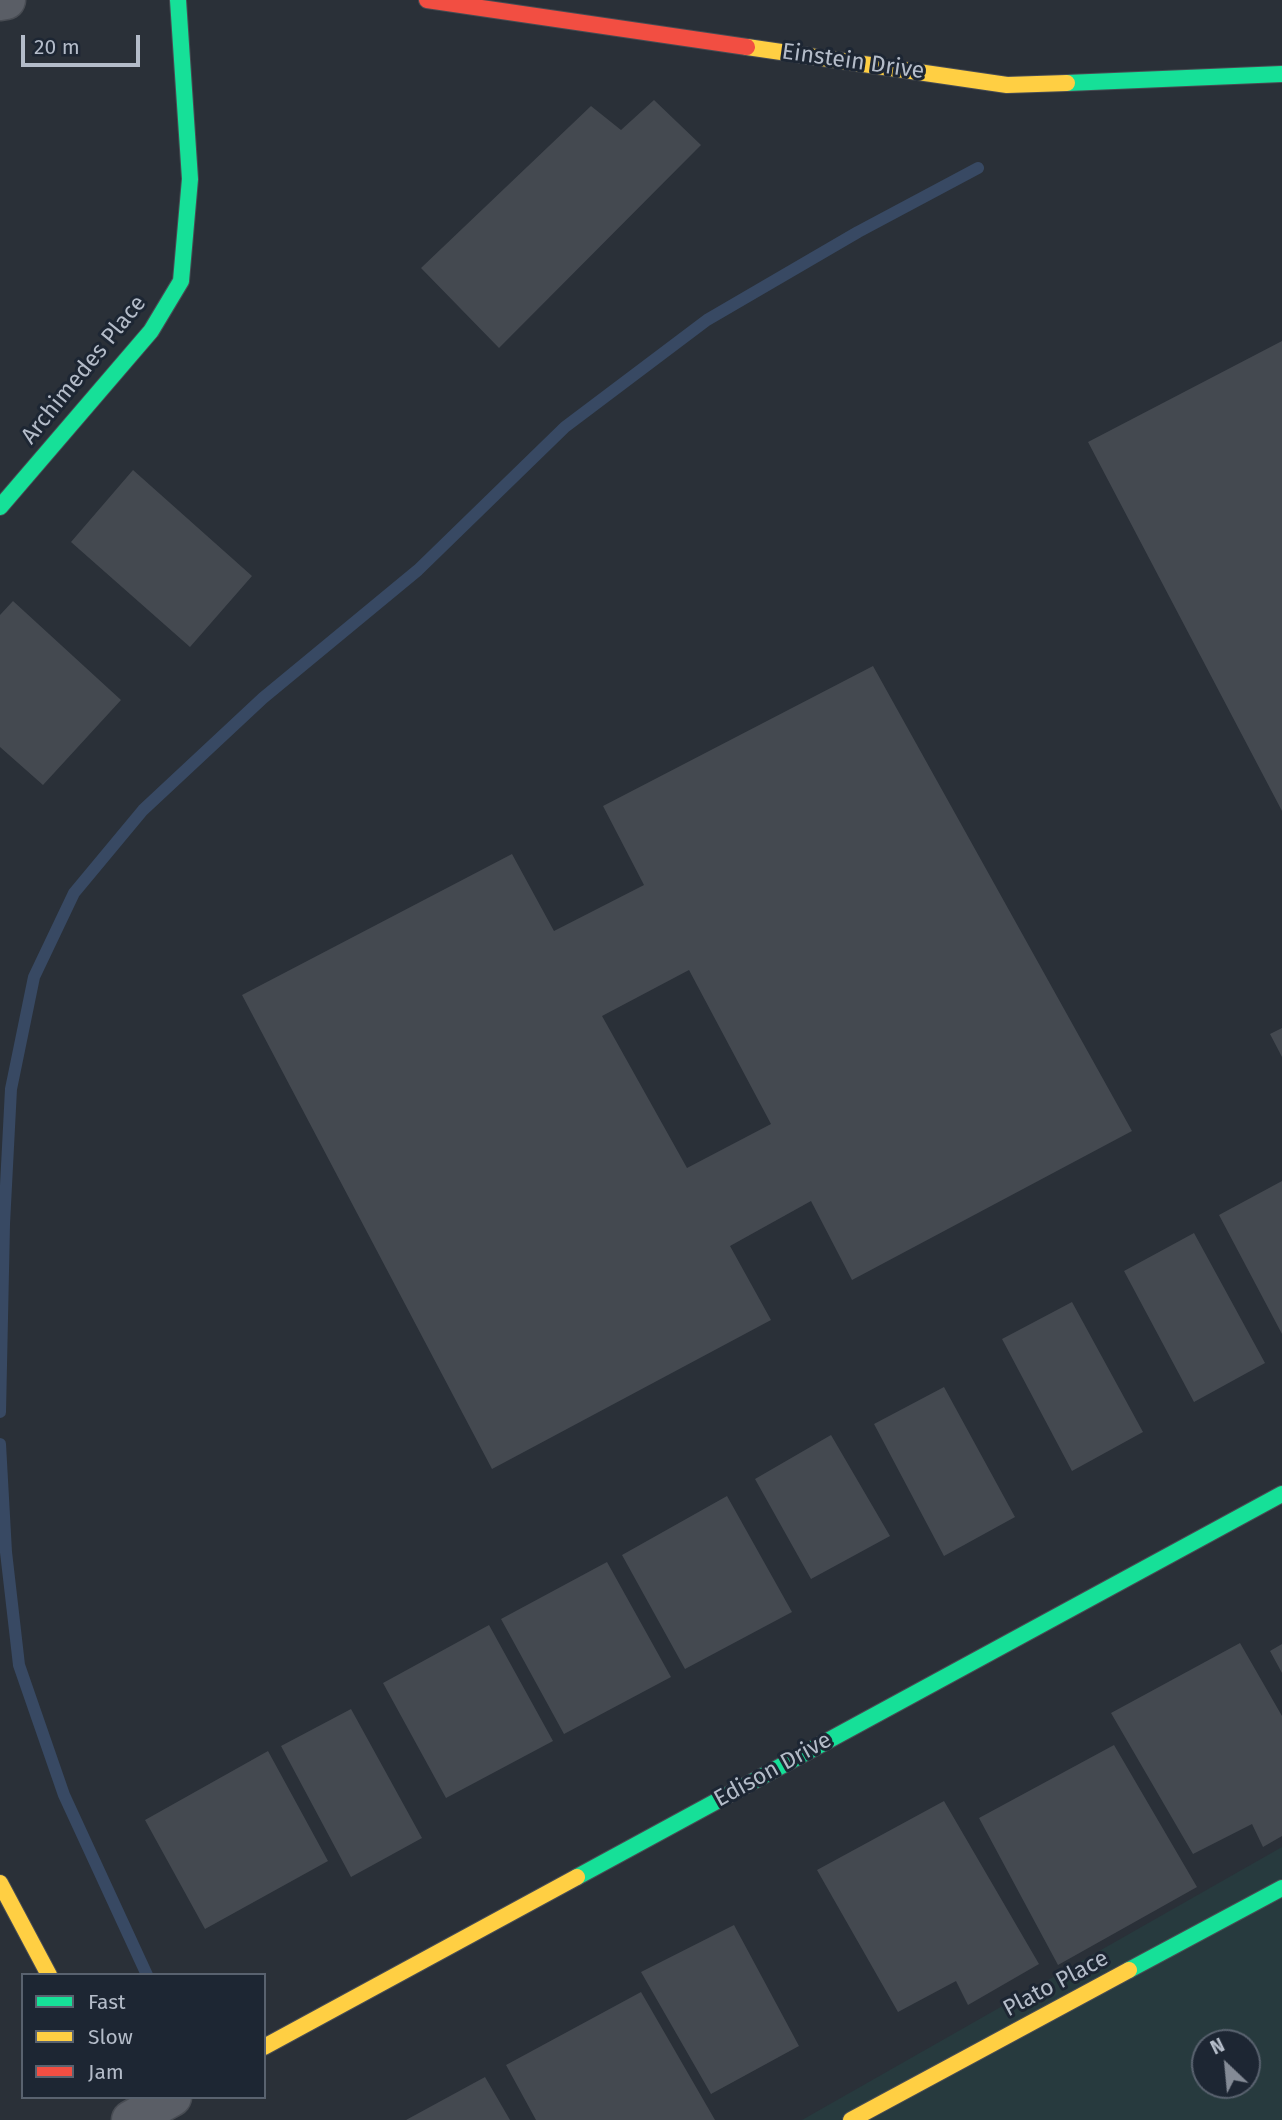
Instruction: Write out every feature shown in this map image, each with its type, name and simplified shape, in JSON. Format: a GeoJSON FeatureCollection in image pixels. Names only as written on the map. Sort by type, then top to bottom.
{"type":"FeatureCollection","features":[{"type":"Feature","properties":{"kind":"street"},"geometry":{"type":"LineString","coordinates":[[0,1],[6,0]]}},
{"type":"Feature","properties":{"kind":"street","name":"Archimedes Place"},"geometry":{"type":"LineString","coordinates":[[0,507],[151,331],[181,281],[190,179],[178,0]]}},
{"type":"Feature","properties":{"kind":"street","name":"Einstein Drive"},"geometry":{"type":"LineString","coordinates":[[427,0],[517,6],[1007,85],[1282,74]]}},
{"type":"Feature","properties":{"kind":"street","name":"Edison Drive"},"geometry":{"type":"LineString","coordinates":[[266,2046],[1282,1494]]}},
{"type":"Feature","properties":{"kind":"street"},"geometry":{"type":"LineString","coordinates":[[0,1883],[48,1973]]}},
{"type":"Feature","properties":{"kind":"street","name":"Plato Place"},"geometry":{"type":"LineString","coordinates":[[851,2120],[1282,1888]]}},
{"type":"Feature","properties":{"kind":"street"},"geometry":{"type":"LineString","coordinates":[[115,2099],[129,2120],[168,2099]]}},
{"type":"Feature","properties":{"kind":"green space"},"geometry":{"type":"Polygon","coordinates":[[[1282,1847],[1282,2120],[802,2120],[1282,1847]]]}},
{"type":"Feature","properties":{"kind":"building"},"geometry":{"type":"Polygon","coordinates":[[[654,100],[701,145],[499,348],[421,268],[591,106],[621,130],[654,100]]]}},
{"type":"Feature","properties":{"kind":"building"},"geometry":{"type":"Polygon","coordinates":[[[1282,341],[1282,811],[1088,442],[1282,341]]]}},
{"type":"Feature","properties":{"kind":"building"},"geometry":{"type":"Polygon","coordinates":[[[133,470],[252,576],[190,647],[71,542],[133,470]]]}},
{"type":"Feature","properties":{"kind":"building"},"geometry":{"type":"Polygon","coordinates":[[[13,601],[121,700],[43,785],[0,747],[0,615],[13,601]]]}},
{"type":"Feature","properties":{"kind":"building"},"geometry":{"type":"Polygon","coordinates":[[[873,666],[1132,1131],[852,1280],[811,1201],[730,1246],[771,1320],[492,1469],[242,995],[512,854],[554,931],[644,885],[603,806],[873,666]],[[689,970],[602,1016],[687,1168],[771,1124],[689,970]]]}},
{"type":"Feature","properties":{"kind":"building"},"geometry":{"type":"Polygon","coordinates":[[[1282,1028],[1282,1057],[1270,1034],[1282,1028]]]}},
{"type":"Feature","properties":{"kind":"building"},"geometry":{"type":"Polygon","coordinates":[[[1282,1181],[1282,1334],[1219,1215],[1282,1181]]]}},
{"type":"Feature","properties":{"kind":"building"},"geometry":{"type":"Polygon","coordinates":[[[1194,1233],[1265,1363],[1194,1402],[1124,1271],[1194,1233]]]}},
{"type":"Feature","properties":{"kind":"building"},"geometry":{"type":"Polygon","coordinates":[[[1072,1302],[1143,1432],[1072,1471],[1002,1339],[1072,1302]]]}},
{"type":"Feature","properties":{"kind":"building"},"geometry":{"type":"Polygon","coordinates":[[[944,1387],[1015,1517],[944,1556],[874,1424],[944,1387]]]}},
{"type":"Feature","properties":{"kind":"building"},"geometry":{"type":"Polygon","coordinates":[[[831,1435],[890,1536],[811,1579],[755,1479],[831,1435]]]}},
{"type":"Feature","properties":{"kind":"building"},"geometry":{"type":"Polygon","coordinates":[[[727,1496],[792,1612],[685,1669],[622,1555],[727,1496]]]}},
{"type":"Feature","properties":{"kind":"building"},"geometry":{"type":"Polygon","coordinates":[[[607,1562],[671,1677],[564,1734],[501,1619],[607,1562]]]}},
{"type":"Feature","properties":{"kind":"building"},"geometry":{"type":"Polygon","coordinates":[[[489,1625],[553,1741],[446,1798],[383,1683],[489,1625]]]}},
{"type":"Feature","properties":{"kind":"building"},"geometry":{"type":"Polygon","coordinates":[[[1240,1643],[1282,1716],[1282,1836],[1263,1847],[1252,1824],[1193,1854],[1111,1713],[1240,1643]]]}},
{"type":"Feature","properties":{"kind":"building"},"geometry":{"type":"Polygon","coordinates":[[[1282,1644],[1282,1673],[1270,1651],[1282,1644]]]}},
{"type":"Feature","properties":{"kind":"building"},"geometry":{"type":"Polygon","coordinates":[[[351,1709],[422,1838],[351,1877],[281,1746],[351,1709]]]}},
{"type":"Feature","properties":{"kind":"building"},"geometry":{"type":"Polygon","coordinates":[[[1114,1745],[1197,1887],[1058,1965],[979,1818],[1114,1745]]]}},
{"type":"Feature","properties":{"kind":"building"},"geometry":{"type":"Polygon","coordinates":[[[268,1751],[328,1861],[205,1929],[145,1820],[268,1751]]]}},
{"type":"Feature","properties":{"kind":"building"},"geometry":{"type":"Polygon","coordinates":[[[944,1801],[1039,1964],[968,2005],[956,1981],[898,2012],[817,1870],[944,1801]]]}},
{"type":"Feature","properties":{"kind":"building"},"geometry":{"type":"Polygon","coordinates":[[[734,1925],[799,2046],[711,2094],[641,1972],[734,1925]]]}},
{"type":"Feature","properties":{"kind":"building"},"geometry":{"type":"Polygon","coordinates":[[[641,1992],[715,2120],[536,2120],[506,2065],[641,1992]]]}},
{"type":"Feature","properties":{"kind":"building"},"geometry":{"type":"Polygon","coordinates":[[[485,2077],[510,2120],[406,2120],[485,2077]]]}},
{"type":"Feature","properties":{"kind":"waterway"},"geometry":{"type":"LineString","coordinates":[[0,1412],[4,1224],[11,1089],[34,977],[74,893],[143,810],[263,698],[418,570],[565,427],[707,320],[858,232],[978,168]]}},
{"type":"Feature","properties":{"kind":"waterway"},"geometry":{"type":"LineString","coordinates":[[0,1444],[6,1552],[19,1665],[64,1795],[146,1973]]}},
{"type":"Feature","properties":{"kind":"traffic: fast"},"geometry":{"type":"LineString","coordinates":[[0,507],[151,331],[181,281],[190,179],[178,0]]}},
{"type":"Feature","properties":{"kind":"traffic: fast"},"geometry":{"type":"LineString","coordinates":[[1067,83],[1282,74]]}},
{"type":"Feature","properties":{"kind":"traffic: fast"},"geometry":{"type":"LineString","coordinates":[[577,1877],[1282,1494]]}},
{"type":"Feature","properties":{"kind":"traffic: fast"},"geometry":{"type":"LineString","coordinates":[[1129,1970],[1282,1888]]}},
{"type":"Feature","properties":{"kind":"traffic: slow"},"geometry":{"type":"LineString","coordinates":[[747,47],[1007,85],[1067,83]]}},
{"type":"Feature","properties":{"kind":"traffic: slow"},"geometry":{"type":"LineString","coordinates":[[266,2046],[577,1877]]}},
{"type":"Feature","properties":{"kind":"traffic: slow"},"geometry":{"type":"LineString","coordinates":[[0,1883],[48,1973]]}},
{"type":"Feature","properties":{"kind":"traffic: slow"},"geometry":{"type":"LineString","coordinates":[[851,2120],[1129,1970]]}},
{"type":"Feature","properties":{"kind":"traffic: jam"},"geometry":{"type":"LineString","coordinates":[[427,0],[747,47]]}}]}
